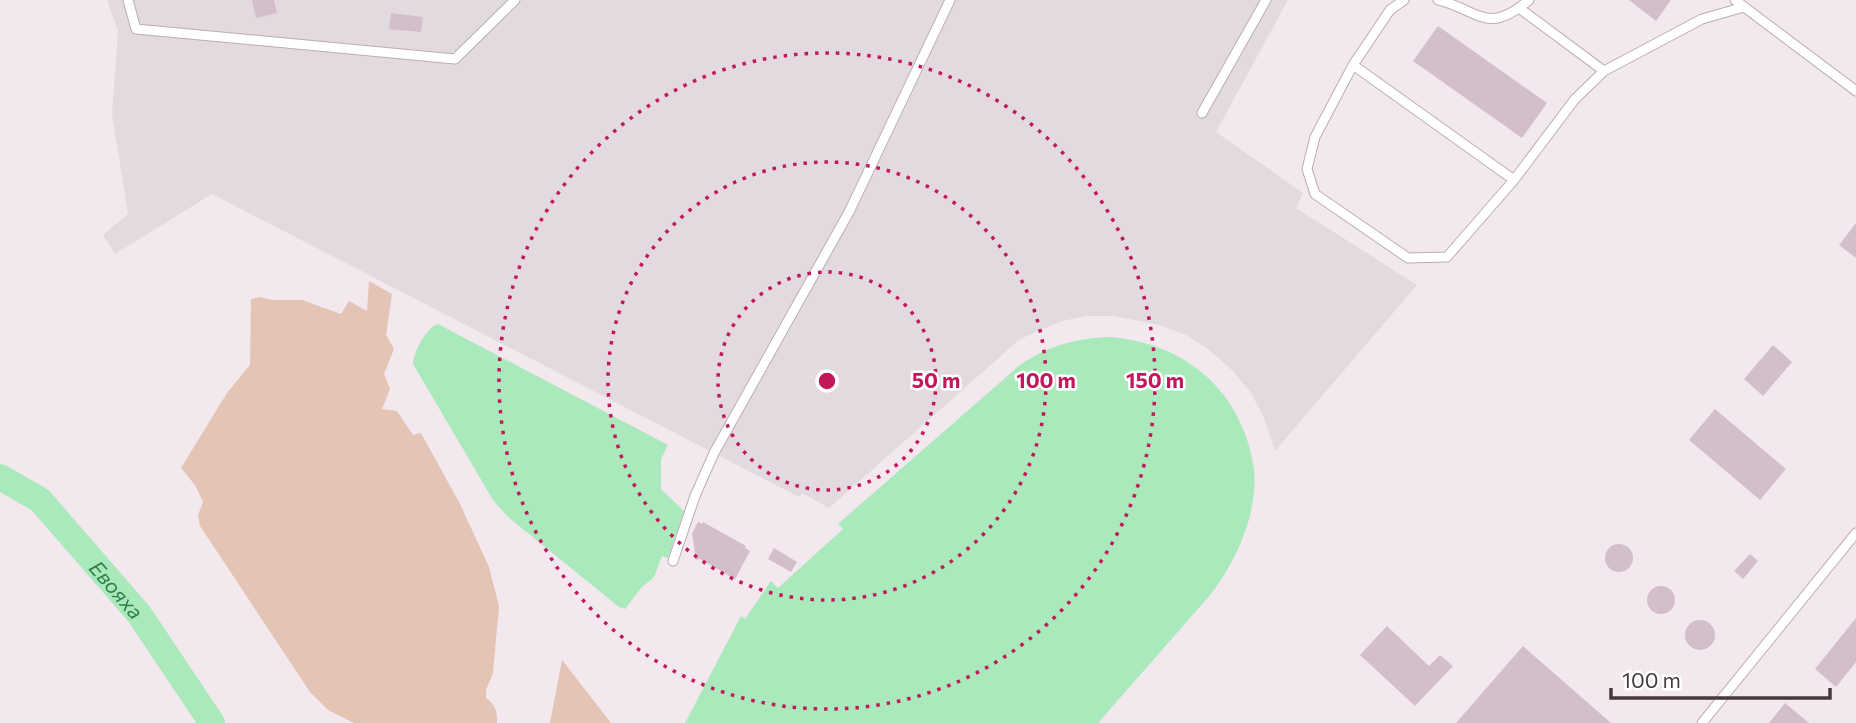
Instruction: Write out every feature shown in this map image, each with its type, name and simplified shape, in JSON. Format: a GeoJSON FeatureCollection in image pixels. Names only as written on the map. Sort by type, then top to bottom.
{"type":"FeatureCollection","features":[{"type":"Feature","properties":{"kind":"lane"},"geometry":{"type":"LineString","coordinates":[[128,0],[136,29],[455,59],[514,0]]}},
{"type":"Feature","properties":{"kind":"lane"},"geometry":{"type":"LineString","coordinates":[[673,561],[695,496],[714,453],[849,212],[951,0]]}},
{"type":"Feature","properties":{"kind":"lane"},"geometry":{"type":"LineString","coordinates":[[1202,113],[1266,0]]}},
{"type":"Feature","properties":{"kind":"lane"},"geometry":{"type":"LineString","coordinates":[[1404,0],[1390,10],[1353,65],[1315,137],[1307,169],[1315,194],[1408,258],[1447,257],[1514,180],[1575,99],[1604,71],[1702,19],[1744,7]]}},
{"type":"Feature","properties":{"kind":"lane"},"geometry":{"type":"LineString","coordinates":[[1438,0],[1480,18],[1497,19],[1529,0]]}},
{"type":"Feature","properties":{"kind":"lane"},"geometry":{"type":"LineString","coordinates":[[1735,0],[1856,91]]}},
{"type":"Feature","properties":{"kind":"lane"},"geometry":{"type":"LineString","coordinates":[[1519,8],[1604,71]]}},
{"type":"Feature","properties":{"kind":"lane"},"geometry":{"type":"LineString","coordinates":[[1353,65],[1514,180]]}},
{"type":"Feature","properties":{"kind":"lane"},"geometry":{"type":"LineString","coordinates":[[1702,723],[1856,533]]}},
{"type":"Feature","properties":{"kind":"shaded area"},"geometry":{"type":"Polygon","coordinates":[[[107,0],[1288,0],[1216,132],[1303,193],[1296,208],[1417,285],[1275,451],[1264,418],[1251,393],[1232,370],[1208,349],[1186,335],[1160,325],[1114,316],[1087,316],[1062,321],[1020,339],[829,508],[802,493],[799,497],[212,194],[115,254],[103,235],[128,214],[112,114],[118,31],[107,0]]]}},
{"type":"Feature","properties":{"kind":"shaded area"},"geometry":{"type":"Polygon","coordinates":[[[369,281],[392,294],[386,335],[394,349],[384,374],[390,389],[382,409],[397,411],[413,435],[421,433],[460,504],[489,567],[499,606],[493,673],[486,690],[486,698],[495,709],[497,723],[354,723],[328,710],[310,692],[200,526],[198,515],[203,502],[195,485],[181,468],[227,393],[250,365],[251,299],[260,297],[272,300],[302,300],[341,314],[349,301],[367,311],[369,281]]]}},
{"type":"Feature","properties":{"kind":"shaded area"},"geometry":{"type":"Polygon","coordinates":[[[438,324],[668,445],[661,459],[661,489],[684,511],[668,558],[662,556],[654,577],[641,588],[625,609],[619,607],[508,517],[493,500],[413,364],[421,341],[429,330],[438,324]]]}},
{"type":"Feature","properties":{"kind":"shaded area"},"geometry":{"type":"Polygon","coordinates":[[[1110,337],[1132,340],[1174,354],[1209,378],[1223,394],[1245,434],[1253,462],[1254,484],[1245,532],[1219,583],[1098,723],[685,723],[741,616],[745,619],[771,581],[778,588],[843,529],[838,524],[1020,365],[1063,344],[1110,337]]]}},
{"type":"Feature","properties":{"kind":"shaded area"},"geometry":{"type":"Polygon","coordinates":[[[562,660],[611,723],[550,723],[562,660]]]}},
{"type":"Feature","properties":{"kind":"building"},"geometry":{"type":"Polygon","coordinates":[[[252,0],[274,0],[277,13],[256,18],[252,0]]]}},
{"type":"Feature","properties":{"kind":"building"},"geometry":{"type":"Polygon","coordinates":[[[1629,0],[1671,0],[1656,21],[1629,0]]]}},
{"type":"Feature","properties":{"kind":"building"},"geometry":{"type":"Polygon","coordinates":[[[391,13],[423,17],[421,32],[389,29],[391,13]]]}},
{"type":"Feature","properties":{"kind":"building"},"geometry":{"type":"Polygon","coordinates":[[[1438,26],[1547,103],[1522,138],[1413,61],[1438,26]]]}},
{"type":"Feature","properties":{"kind":"building"},"geometry":{"type":"Polygon","coordinates":[[[1856,223],[1856,258],[1839,245],[1856,223]]]}},
{"type":"Feature","properties":{"kind":"building"},"geometry":{"type":"Polygon","coordinates":[[[1773,345],[1792,362],[1763,396],[1744,379],[1773,345]]]}},
{"type":"Feature","properties":{"kind":"building"},"geometry":{"type":"Polygon","coordinates":[[[1715,409],[1786,469],[1760,500],[1689,440],[1715,409]]]}},
{"type":"Feature","properties":{"kind":"building"},"geometry":{"type":"Polygon","coordinates":[[[698,522],[703,522],[746,546],[750,551],[735,579],[700,559],[696,560],[692,533],[698,522]]]}},
{"type":"Feature","properties":{"kind":"building"},"geometry":{"type":"Polygon","coordinates":[[[1619,544],[1629,548],[1633,558],[1629,568],[1619,572],[1609,568],[1605,558],[1609,548],[1619,544]]]}},
{"type":"Feature","properties":{"kind":"building"},"geometry":{"type":"Polygon","coordinates":[[[774,548],[797,562],[791,572],[768,559],[774,548]]]}},
{"type":"Feature","properties":{"kind":"building"},"geometry":{"type":"Polygon","coordinates":[[[1750,554],[1758,561],[1743,579],[1734,571],[1750,554]]]}},
{"type":"Feature","properties":{"kind":"building"},"geometry":{"type":"Polygon","coordinates":[[[1661,586],[1671,590],[1675,600],[1671,610],[1661,614],[1651,610],[1647,600],[1651,590],[1661,586]]]}},
{"type":"Feature","properties":{"kind":"building"},"geometry":{"type":"Polygon","coordinates":[[[1856,618],[1856,662],[1836,687],[1815,669],[1856,618]]]}},
{"type":"Feature","properties":{"kind":"building"},"geometry":{"type":"Polygon","coordinates":[[[1700,620],[1711,624],[1715,635],[1711,646],[1700,650],[1689,646],[1685,635],[1689,624],[1700,620]]]}},
{"type":"Feature","properties":{"kind":"building"},"geometry":{"type":"Polygon","coordinates":[[[1387,626],[1429,666],[1440,655],[1453,666],[1415,706],[1360,655],[1387,626]]]}},
{"type":"Feature","properties":{"kind":"building"},"geometry":{"type":"Polygon","coordinates":[[[1523,646],[1611,723],[1456,723],[1523,646]]]}},
{"type":"Feature","properties":{"kind":"building"},"geometry":{"type":"Polygon","coordinates":[[[1785,703],[1809,723],[1769,723],[1785,703]]]}},
{"type":"Feature","properties":{"kind":"waterway","name":"Евояха"},"geometry":{"type":"LineString","coordinates":[[0,477],[40,500],[139,614],[212,723]]}}]}
